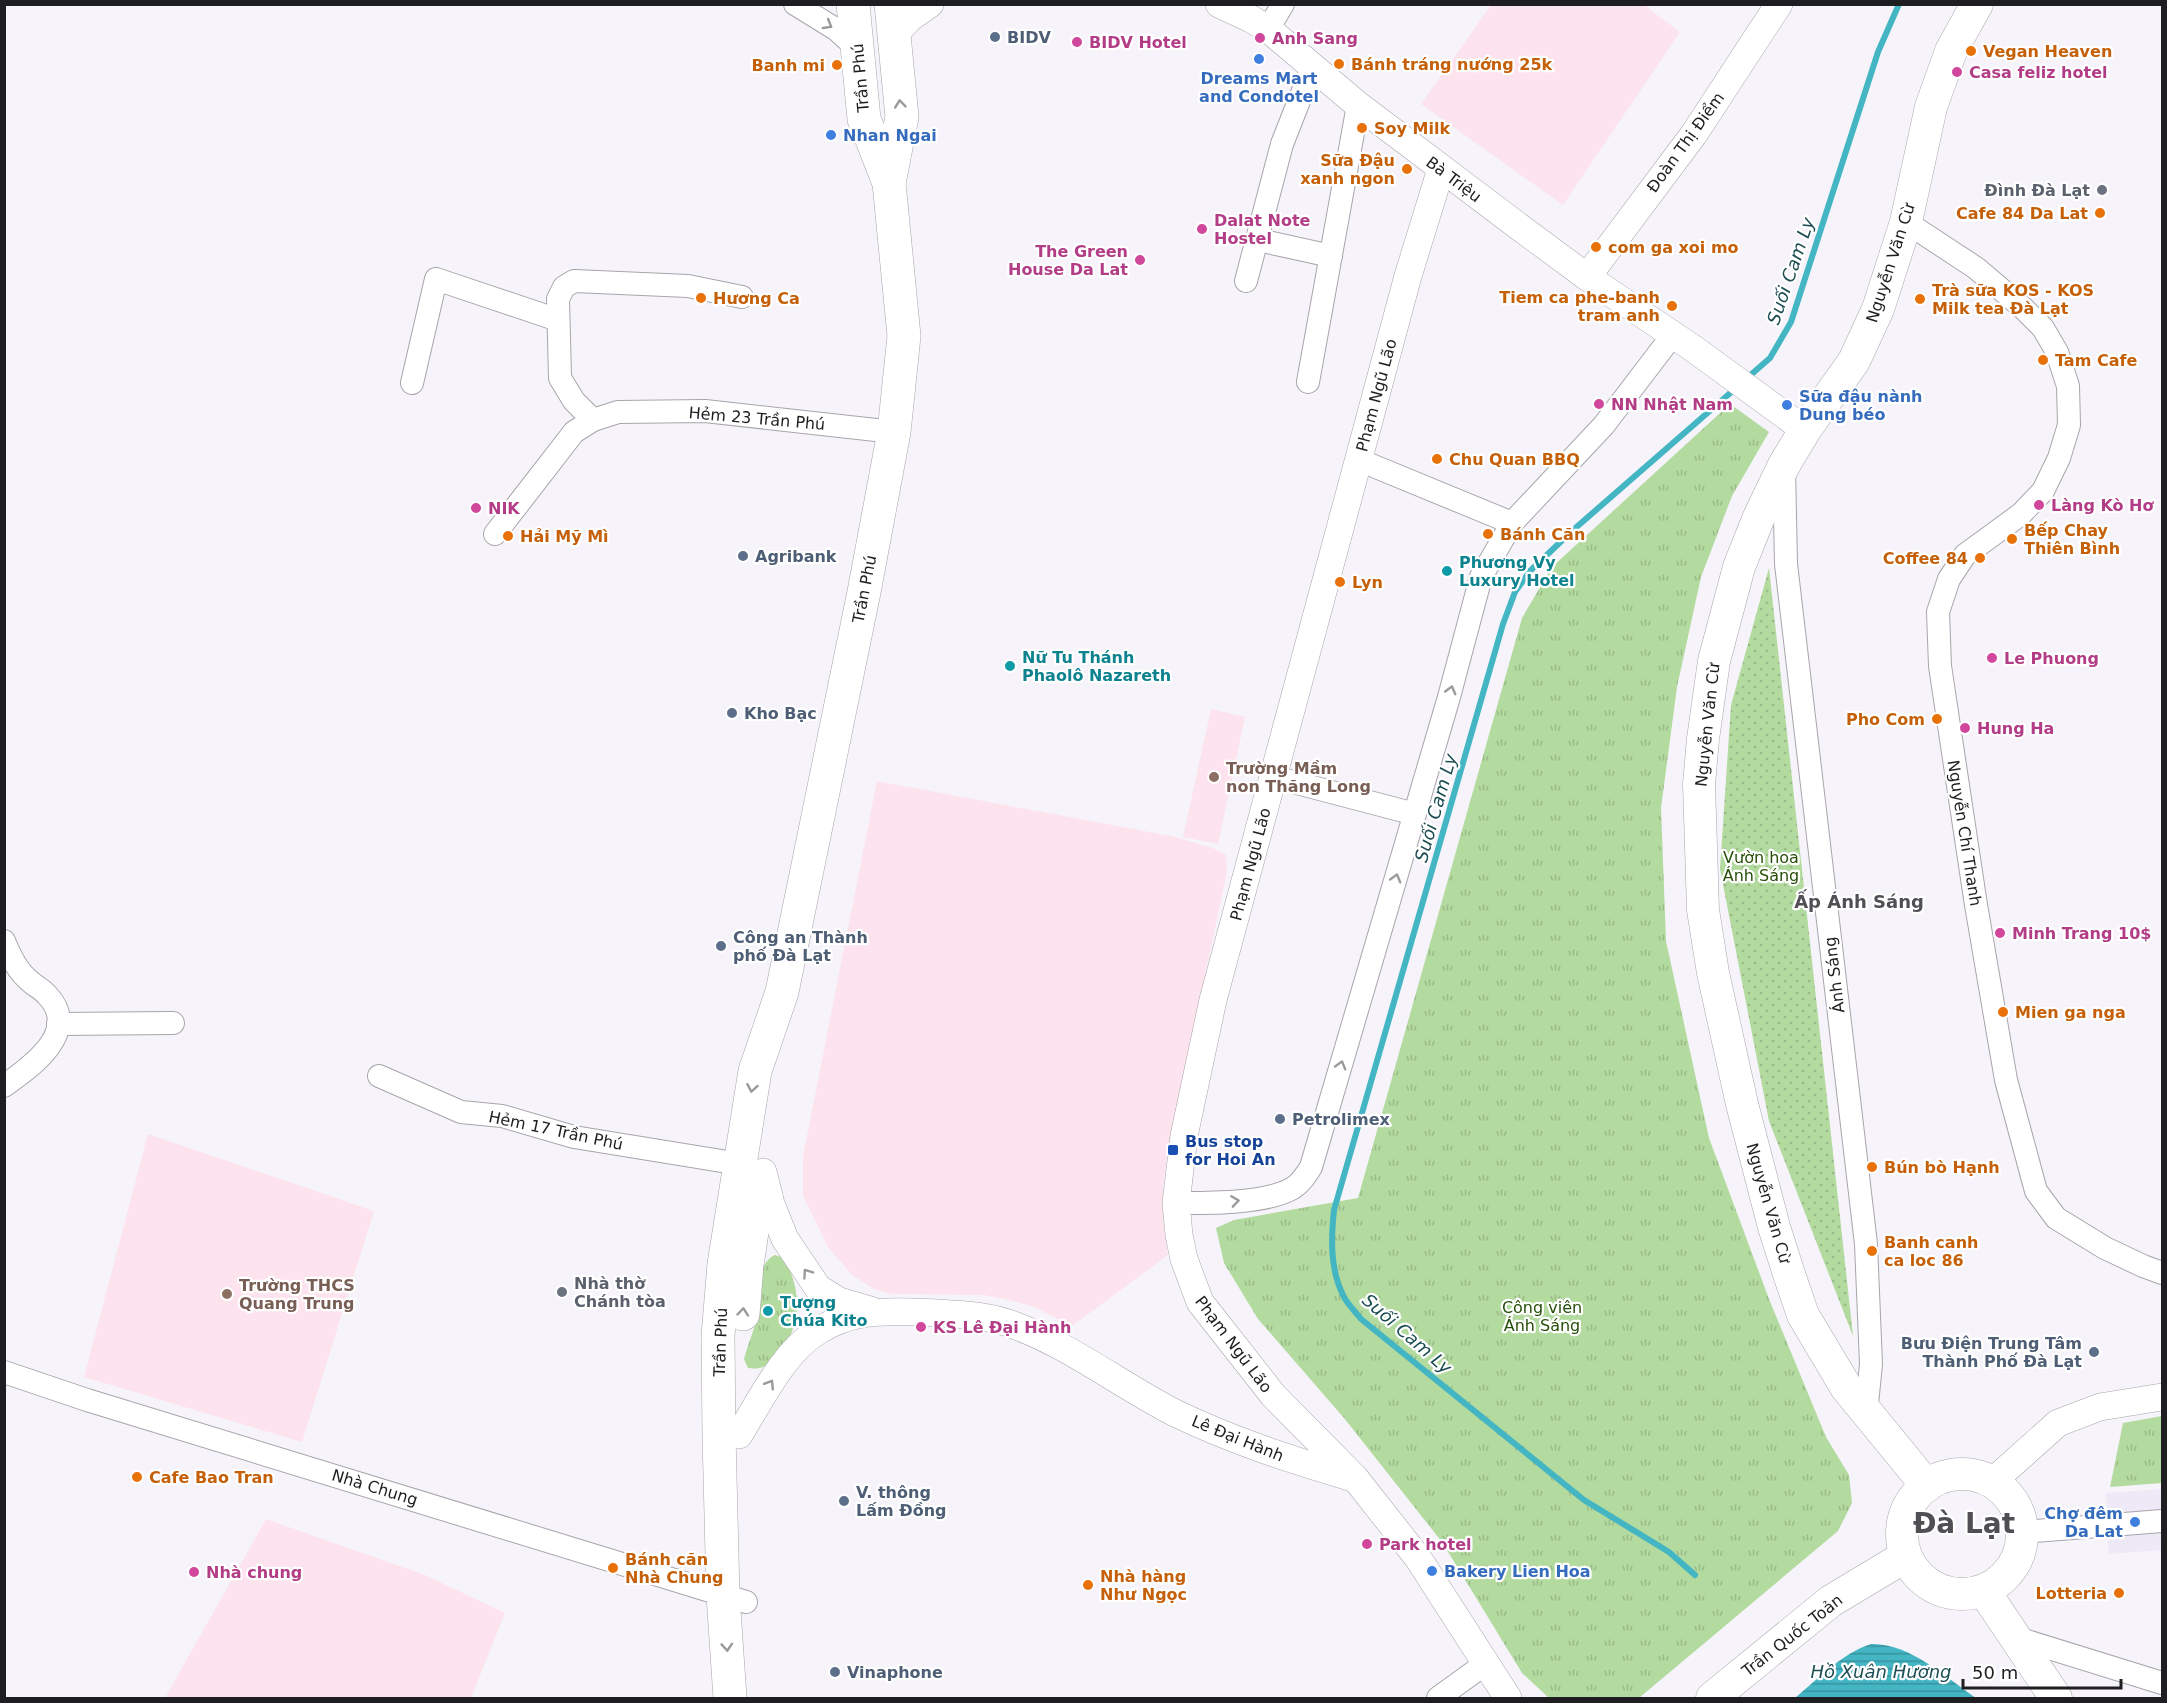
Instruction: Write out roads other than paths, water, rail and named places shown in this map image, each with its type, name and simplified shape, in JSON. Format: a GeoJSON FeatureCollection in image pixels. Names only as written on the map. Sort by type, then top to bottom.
{"type":"FeatureCollection","features":[{"type":"Feature","properties":{"kind":"main road","name":"Trần Phú"},"geometry":{"type":"LineString","coordinates":[[730,1698],[735,1598],[729,1435],[747,1265],[751,1166],[778,1074],[782,992],[894,432],[904,336],[889,183],[864,119],[853,4]]}},
{"type":"Feature","properties":{"kind":"main road","name":"Nguyễn Văn Cừ"},"geometry":{"type":"LineString","coordinates":[[1927,1486],[1866,1414],[1846,1386],[1803,1315],[1789,1274],[1774,1227],[1725,1034],[1703,910],[1699,784],[1702,739],[1714,661],[1739,567],[1759,517],[1784,465],[1805,430],[1854,361],[1878,309],[1906,222],[1931,107],[1951,51],[1977,4]]}},
{"type":"Feature","properties":{"kind":"main road","name":"Trần Phú"},"geometry":{"type":"LineString","coordinates":[[889,183],[902,117],[892,20]]}},
{"type":"Feature","properties":{"kind":"main road"},"geometry":{"type":"LineString","coordinates":[[1959,1474],[1976,1475],[1992,1482],[2014,1503],[2020,1517],[2022,1532],[2020,1551],[2012,1568],[2000,1581],[1984,1591],[1966,1595],[1947,1593],[1929,1585],[1915,1572],[1906,1556],[1902,1537],[1905,1517],[1913,1500],[1927,1486],[1942,1477],[1959,1474]]}},
{"type":"Feature","properties":{"kind":"main road","name":"Trần Quốc Toản"},"geometry":{"type":"LineString","coordinates":[[1712,1698],[1831,1601],[1906,1556]]}},
{"type":"Feature","properties":{"kind":"main road"},"geometry":{"type":"LineString","coordinates":[[1984,1591],[2056,1698]]}},
{"type":"Feature","properties":{"kind":"main road","name":"Trần Phú"},"geometry":{"type":"LineString","coordinates":[[735,1598],[752,1698]]}},
{"type":"Feature","properties":{"kind":"street"},"geometry":{"type":"LineString","coordinates":[[795,4],[837,30],[858,49]]}},
{"type":"Feature","properties":{"kind":"street"},"geometry":{"type":"LineString","coordinates":[[892,20],[910,18],[930,4]]}},
{"type":"Feature","properties":{"kind":"street","name":"Bà Triệu"},"geometry":{"type":"LineString","coordinates":[[1219,4],[1268,29],[1312,68],[1441,169],[1587,277],[1683,342],[1805,430]]}},
{"type":"Feature","properties":{"kind":"street"},"geometry":{"type":"LineString","coordinates":[[1268,29],[1283,4]]}},
{"type":"Feature","properties":{"kind":"street","name":"Đoàn Thị Điểm"},"geometry":{"type":"LineString","coordinates":[[1587,277],[1694,134],[1779,4]]}},
{"type":"Feature","properties":{"kind":"street"},"geometry":{"type":"LineString","coordinates":[[1246,281],[1282,144],[1312,68]]}},
{"type":"Feature","properties":{"kind":"street"},"geometry":{"type":"LineString","coordinates":[[1308,382],[1358,105]]}},
{"type":"Feature","properties":{"kind":"street","name":"Phạm Ngũ Lão"},"geometry":{"type":"LineString","coordinates":[[1355,1478],[1273,1395],[1200,1302],[1184,1259],[1176,1203],[1184,1136],[1213,1000],[1408,276],[1441,169]]}},
{"type":"Feature","properties":{"kind":"street","name":"Nguyễn Chí Thanh"},"geometry":{"type":"LineString","coordinates":[[1906,222],[1976,268],[2043,328],[2057,352],[2068,386],[2069,425],[2059,458],[2043,491],[2020,514],[1965,555],[1949,579],[1938,612],[1940,666],[1976,905],[2006,1080],[2036,1191],[2056,1218],[2105,1248],[2142,1266],[2163,1273]]}},
{"type":"Feature","properties":{"kind":"street"},"geometry":{"type":"LineString","coordinates":[[1258,240],[1331,256]]}},
{"type":"Feature","properties":{"kind":"street"},"geometry":{"type":"LineString","coordinates":[[412,384],[436,279],[558,320]]}},
{"type":"Feature","properties":{"kind":"street"},"geometry":{"type":"LineString","coordinates":[[593,420],[574,401],[560,378],[558,299],[564,287],[574,280],[688,286],[742,297]]}},
{"type":"Feature","properties":{"kind":"street"},"geometry":{"type":"LineString","coordinates":[[1176,1203],[1225,1202],[1270,1196],[1292,1189],[1301,1182],[1311,1167],[1415,814],[1481,577],[1512,523],[1683,342]]}},
{"type":"Feature","properties":{"kind":"street","name":"Hẻm 23 Trần Phú"},"geometry":{"type":"LineString","coordinates":[[495,534],[574,432],[593,420],[618,412],[705,411],[894,432]]}},
{"type":"Feature","properties":{"kind":"street"},"geometry":{"type":"LineString","coordinates":[[1359,460],[1512,523]]}},
{"type":"Feature","properties":{"kind":"street","name":"Ánh Sáng"},"geometry":{"type":"LineString","coordinates":[[1784,465],[1786,564],[1866,1244],[1871,1364],[1866,1414]]}},
{"type":"Feature","properties":{"kind":"street"},"geometry":{"type":"LineString","coordinates":[[1274,777],[1415,814]]}},
{"type":"Feature","properties":{"kind":"street"},"geometry":{"type":"LineString","coordinates":[[4,941],[19,972],[48,995],[56,1009],[58,1024],[53,1042],[43,1057],[4,1086]]}},
{"type":"Feature","properties":{"kind":"street"},"geometry":{"type":"LineString","coordinates":[[58,1024],[173,1023]]}},
{"type":"Feature","properties":{"kind":"street","name":"Hẻm 17 Trần Phú"},"geometry":{"type":"LineString","coordinates":[[379,1076],[461,1112],[502,1116],[574,1137],[751,1166]]}},
{"type":"Feature","properties":{"kind":"street","name":"Lê Đại Hành"},"geometry":{"type":"LineString","coordinates":[[751,1166],[771,1204],[785,1239],[818,1288],[839,1301],[874,1311]]}},
{"type":"Feature","properties":{"kind":"street","name":"Lê Đại Hành"},"geometry":{"type":"LineString","coordinates":[[729,1435],[796,1350],[815,1332],[840,1318],[874,1311],[951,1313],[1007,1322],[1098,1367],[1174,1412],[1243,1443],[1355,1478]]}},
{"type":"Feature","properties":{"kind":"street","name":"Nhà Chung"},"geometry":{"type":"LineString","coordinates":[[4,1372],[87,1400],[735,1598]]}},
{"type":"Feature","properties":{"kind":"street"},"geometry":{"type":"LineString","coordinates":[[1992,1482],[2058,1423],[2100,1407],[2163,1397]]}},
{"type":"Feature","properties":{"kind":"street"},"geometry":{"type":"LineString","coordinates":[[1355,1478],[1418,1558],[1509,1698]]}},
{"type":"Feature","properties":{"kind":"street"},"geometry":{"type":"LineString","coordinates":[[2022,1532],[2163,1521]]}},
{"type":"Feature","properties":{"kind":"street"},"geometry":{"type":"LineString","coordinates":[[2017,1638],[2163,1683]]}},
{"type":"Feature","properties":{"kind":"street"},"geometry":{"type":"LineString","coordinates":[[1438,1698],[1485,1664]]}},
{"type":"Feature","properties":{"kind":"water","name":"Hồ Xuân Hương"},"geometry":{"type":"Polygon","coordinates":[[[1871,1644],[1885,1645],[1913,1655],[1976,1698],[1795,1698],[1840,1660],[1871,1644]]]}},
{"type":"Feature","properties":{"kind":"waterway","name":"Suối Cam Ly"},"geometry":{"type":"LineString","coordinates":[[1746,379],[1770,358],[1791,322],[1878,52],[1899,4]]}},
{"type":"Feature","properties":{"kind":"waterway","name":"Suối Cam Ly"},"geometry":{"type":"LineString","coordinates":[[1695,1575],[1669,1552],[1584,1500],[1361,1319],[1343,1295],[1339,1285],[1332,1253],[1332,1231],[1334,1210],[1503,624],[1515,592],[1530,571],[1572,531],[1736,388]]}},
{"type":"Feature","properties":{"kind":"place","name":"BIDV"},"geometry":{"type":"Point","coordinates":[995,37]}},
{"type":"Feature","properties":{"kind":"place","name":"Anh Sang"},"geometry":{"type":"Point","coordinates":[1260,38]}},
{"type":"Feature","properties":{"kind":"place","name":"BIDV Hotel"},"geometry":{"type":"Point","coordinates":[1077,42]}},
{"type":"Feature","properties":{"kind":"place","name":"Vegan Heaven"},"geometry":{"type":"Point","coordinates":[1971,51]}},
{"type":"Feature","properties":{"kind":"place","name":"Dreams Mart and Condotel"},"geometry":{"type":"Point","coordinates":[1259,59]}},
{"type":"Feature","properties":{"kind":"place","name":"Bánh tráng nướng 25k"},"geometry":{"type":"Point","coordinates":[1339,64]}},
{"type":"Feature","properties":{"kind":"place","name":"Banh mi"},"geometry":{"type":"Point","coordinates":[837,65]}},
{"type":"Feature","properties":{"kind":"place","name":"Casa feliz hotel"},"geometry":{"type":"Point","coordinates":[1957,72]}},
{"type":"Feature","properties":{"kind":"place","name":"Soy Milk"},"geometry":{"type":"Point","coordinates":[1362,128]}},
{"type":"Feature","properties":{"kind":"place","name":"Nhan Ngai"},"geometry":{"type":"Point","coordinates":[831,135]}},
{"type":"Feature","properties":{"kind":"place","name":"Sữa Đậu xanh ngon"},"geometry":{"type":"Point","coordinates":[1407,169]}},
{"type":"Feature","properties":{"kind":"place","name":"Đình Đà Lạt"},"geometry":{"type":"Point","coordinates":[2102,190]}},
{"type":"Feature","properties":{"kind":"place","name":"Cafe 84 Da Lat"},"geometry":{"type":"Point","coordinates":[2100,213]}},
{"type":"Feature","properties":{"kind":"place","name":"Dalat Note Hostel"},"geometry":{"type":"Point","coordinates":[1202,229]}},
{"type":"Feature","properties":{"kind":"place","name":"com ga xoi mo"},"geometry":{"type":"Point","coordinates":[1596,247]}},
{"type":"Feature","properties":{"kind":"place","name":"The Green House Da Lat"},"geometry":{"type":"Point","coordinates":[1140,260]}},
{"type":"Feature","properties":{"kind":"place","name":"Hương Ca"},"geometry":{"type":"Point","coordinates":[701,298]}},
{"type":"Feature","properties":{"kind":"place","name":"Trà sữa KOS - KOS Milk tea Đà Lạt"},"geometry":{"type":"Point","coordinates":[1920,299]}},
{"type":"Feature","properties":{"kind":"place","name":"Tiem ca phe-banh tram anh"},"geometry":{"type":"Point","coordinates":[1672,306]}},
{"type":"Feature","properties":{"kind":"place","name":"Tam Cafe"},"geometry":{"type":"Point","coordinates":[2043,360]}},
{"type":"Feature","properties":{"kind":"place","name":"NN Nhật Nam"},"geometry":{"type":"Point","coordinates":[1599,404]}},
{"type":"Feature","properties":{"kind":"place","name":"Sữa đậu nành Dung béo"},"geometry":{"type":"Point","coordinates":[1787,405]}},
{"type":"Feature","properties":{"kind":"place","name":"Chu Quan BBQ"},"geometry":{"type":"Point","coordinates":[1437,459]}},
{"type":"Feature","properties":{"kind":"place","name":"Làng Kò Hơ"},"geometry":{"type":"Point","coordinates":[2039,505]}},
{"type":"Feature","properties":{"kind":"place","name":"NIK"},"geometry":{"type":"Point","coordinates":[476,508]}},
{"type":"Feature","properties":{"kind":"place","name":"Bánh Căn"},"geometry":{"type":"Point","coordinates":[1488,534]}},
{"type":"Feature","properties":{"kind":"place","name":"Hải Mỹ Mì"},"geometry":{"type":"Point","coordinates":[508,536]}},
{"type":"Feature","properties":{"kind":"place","name":"Bếp Chay Thiên Bình"},"geometry":{"type":"Point","coordinates":[2012,539]}},
{"type":"Feature","properties":{"kind":"place","name":"Agribank"},"geometry":{"type":"Point","coordinates":[743,556]}},
{"type":"Feature","properties":{"kind":"place","name":"Coffee 84"},"geometry":{"type":"Point","coordinates":[1980,558]}},
{"type":"Feature","properties":{"kind":"place","name":"Phương Vy Luxury Hotel"},"geometry":{"type":"Point","coordinates":[1447,571]}},
{"type":"Feature","properties":{"kind":"place","name":"Lyn"},"geometry":{"type":"Point","coordinates":[1340,582]}},
{"type":"Feature","properties":{"kind":"place","name":"Le Phuong"},"geometry":{"type":"Point","coordinates":[1992,658]}},
{"type":"Feature","properties":{"kind":"place","name":"Nữ Tu Thánh Phaolô Nazareth"},"geometry":{"type":"Point","coordinates":[1010,666]}},
{"type":"Feature","properties":{"kind":"place","name":"Kho Bạc"},"geometry":{"type":"Point","coordinates":[732,713]}},
{"type":"Feature","properties":{"kind":"place","name":"Pho Com"},"geometry":{"type":"Point","coordinates":[1937,719]}},
{"type":"Feature","properties":{"kind":"place","name":"Hung Ha"},"geometry":{"type":"Point","coordinates":[1965,728]}},
{"type":"Feature","properties":{"kind":"place","name":"Trường Mầm non Thăng Long"},"geometry":{"type":"Point","coordinates":[1214,777]}},
{"type":"Feature","properties":{"kind":"place","name":"Minh Trang 10$"},"geometry":{"type":"Point","coordinates":[2000,933]}},
{"type":"Feature","properties":{"kind":"place","name":"Công an Thành phố Đà Lạt"},"geometry":{"type":"Point","coordinates":[721,946]}},
{"type":"Feature","properties":{"kind":"place","name":"Mien ga nga"},"geometry":{"type":"Point","coordinates":[2003,1012]}},
{"type":"Feature","properties":{"kind":"place","name":"Petrolimex"},"geometry":{"type":"Point","coordinates":[1280,1119]}},
{"type":"Feature","properties":{"kind":"place","name":"Bus stop for Hoi An"},"geometry":{"type":"Point","coordinates":[1173,1150]}},
{"type":"Feature","properties":{"kind":"place","name":"Bún bò Hạnh"},"geometry":{"type":"Point","coordinates":[1872,1167]}},
{"type":"Feature","properties":{"kind":"place","name":"Banh canh ca loc 86"},"geometry":{"type":"Point","coordinates":[1872,1251]}},
{"type":"Feature","properties":{"kind":"place","name":"Nhà thờ Chánh tòa"},"geometry":{"type":"Point","coordinates":[562,1292]}},
{"type":"Feature","properties":{"kind":"place","name":"Trường THCS Quang Trung"},"geometry":{"type":"Point","coordinates":[227,1294]}},
{"type":"Feature","properties":{"kind":"place","name":"Tượng Chúa Kito"},"geometry":{"type":"Point","coordinates":[768,1311]}},
{"type":"Feature","properties":{"kind":"place","name":"KS Lê Đại Hành"},"geometry":{"type":"Point","coordinates":[921,1327]}},
{"type":"Feature","properties":{"kind":"place","name":"Bưu Điện Trung Tâm Thành Phố Đà Lạt"},"geometry":{"type":"Point","coordinates":[2094,1352]}},
{"type":"Feature","properties":{"kind":"place","name":"Cafe Bao Tran"},"geometry":{"type":"Point","coordinates":[137,1477]}},
{"type":"Feature","properties":{"kind":"place","name":"V. thông Lấm Đồng"},"geometry":{"type":"Point","coordinates":[844,1501]}},
{"type":"Feature","properties":{"kind":"place","name":"Chợ đêm Da Lat"},"geometry":{"type":"Point","coordinates":[2135,1522]}},
{"type":"Feature","properties":{"kind":"place","name":"Park hotel"},"geometry":{"type":"Point","coordinates":[1367,1544]}},
{"type":"Feature","properties":{"kind":"place","name":"Bánh căn Nhà Chung"},"geometry":{"type":"Point","coordinates":[613,1568]}},
{"type":"Feature","properties":{"kind":"place","name":"Bakery Lien Hoa"},"geometry":{"type":"Point","coordinates":[1432,1571]}},
{"type":"Feature","properties":{"kind":"place","name":"Nhà chung"},"geometry":{"type":"Point","coordinates":[194,1572]}},
{"type":"Feature","properties":{"kind":"place","name":"Nhà hàng Như Ngọc"},"geometry":{"type":"Point","coordinates":[1088,1585]}},
{"type":"Feature","properties":{"kind":"place","name":"Lotteria"},"geometry":{"type":"Point","coordinates":[2119,1593]}},
{"type":"Feature","properties":{"kind":"place","name":"Vinaphone"},"geometry":{"type":"Point","coordinates":[835,1672]}},
{"type":"Feature","properties":{"kind":"district","name":"Ấp Ánh Sáng"},"geometry":{"type":"Point","coordinates":[1859,902]}},
{"type":"Feature","properties":{"kind":"district","name":"Đà Lạt"},"geometry":{"type":"Point","coordinates":[1964,1523]}},
{"type":"Feature","properties":{"kind":"park label","name":"Vườn hoa Ánh Sáng"},"geometry":{"type":"Point","coordinates":[1761,866]}},
{"type":"Feature","properties":{"kind":"park label","name":"Công viên Ánh Sáng"},"geometry":{"type":"Point","coordinates":[1542,1316]}}]}
